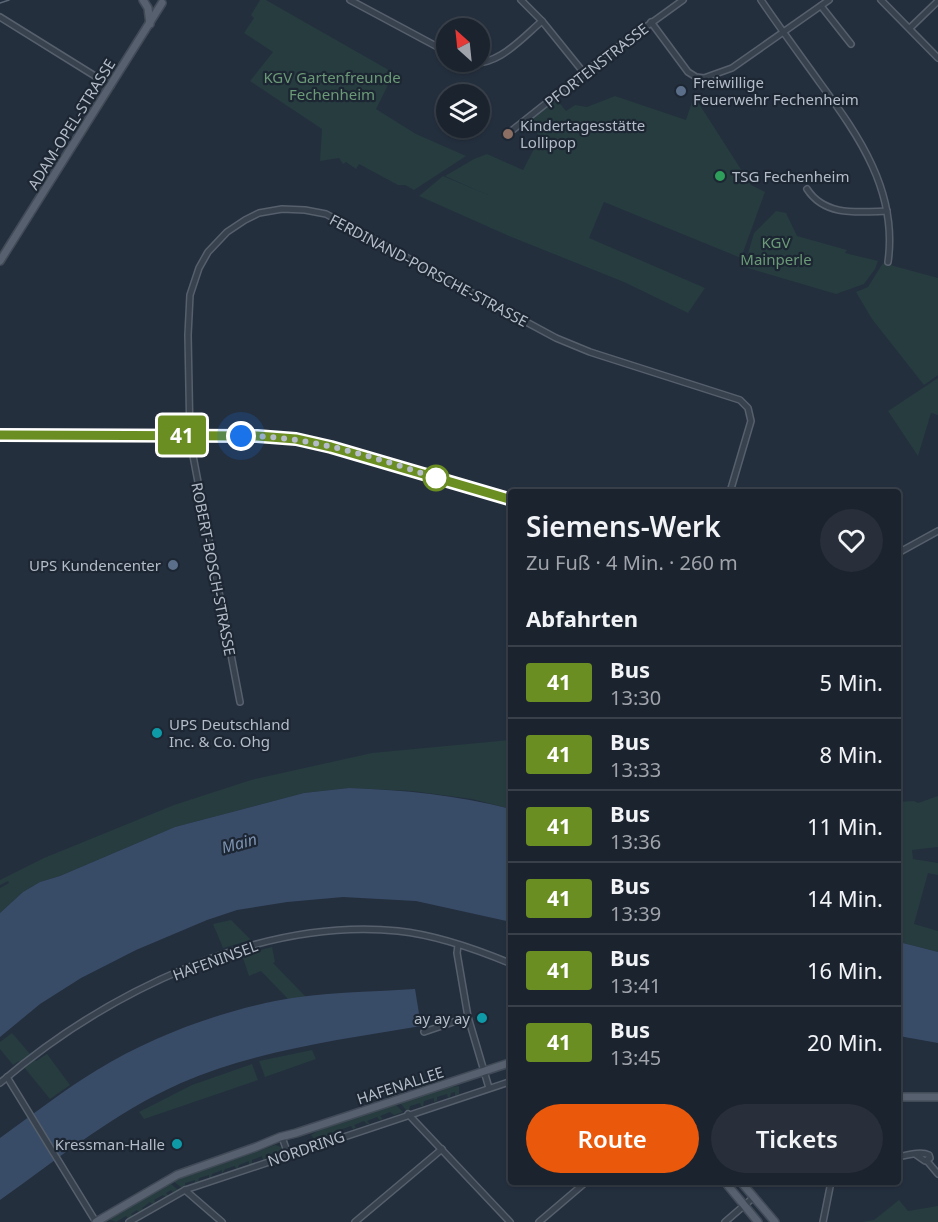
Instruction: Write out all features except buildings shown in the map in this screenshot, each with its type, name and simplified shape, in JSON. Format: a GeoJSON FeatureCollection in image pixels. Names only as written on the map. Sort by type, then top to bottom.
{"type":"FeatureCollection","features":[{"type":"Feature","properties":{"kind":"main road"},"geometry":{"type":"LineString","coordinates":[[143,0],[148,8],[150,24]]}},
{"type":"Feature","properties":{"kind":"main road"},"geometry":{"type":"LineString","coordinates":[[149,0],[162,1]]}},
{"type":"Feature","properties":{"kind":"main road","name":"ADAM-OPEL-STRASSE"},"geometry":{"type":"LineString","coordinates":[[0,261],[150,24],[162,1]]}},
{"type":"Feature","properties":{"kind":"main road"},"geometry":{"type":"LineString","coordinates":[[0,435],[257,436],[313,442],[508,499]]}},
{"type":"Feature","properties":{"kind":"main road","name":"HAFENALLEE"},"geometry":{"type":"LineString","coordinates":[[256,1147],[283,1140],[508,1063]]}},
{"type":"Feature","properties":{"kind":"main road"},"geometry":{"type":"LineString","coordinates":[[901,1097],[938,1097]]}},
{"type":"Feature","properties":{"kind":"main road","name":"HAFENALLEE"},"geometry":{"type":"LineString","coordinates":[[96,1222],[174,1176],[280,1137],[296,1134]]}},
{"type":"Feature","properties":{"kind":"main road"},"geometry":{"type":"LineString","coordinates":[[727,1185],[758,1222]]}},
{"type":"Feature","properties":{"kind":"main road"},"geometry":{"type":"LineString","coordinates":[[744,1185],[775,1222]]}},
{"type":"Feature","properties":{"kind":"street"},"geometry":{"type":"LineString","coordinates":[[350,0],[436,46]]}},
{"type":"Feature","properties":{"kind":"street"},"geometry":{"type":"LineString","coordinates":[[521,0],[542,21],[584,73]]}},
{"type":"Feature","properties":{"kind":"street","name":"PFORTENSTRASSE"},"geometry":{"type":"LineString","coordinates":[[510,132],[584,73],[683,0]]}},
{"type":"Feature","properties":{"kind":"street"},"geometry":{"type":"LineString","coordinates":[[761,0],[860,140],[880,181],[890,237],[888,262]]}},
{"type":"Feature","properties":{"kind":"street"},"geometry":{"type":"LineString","coordinates":[[651,22],[691,75],[699,78],[710,77],[732,68],[829,0]]}},
{"type":"Feature","properties":{"kind":"street"},"geometry":{"type":"LineString","coordinates":[[881,0],[938,58]]}},
{"type":"Feature","properties":{"kind":"street"},"geometry":{"type":"LineString","coordinates":[[910,28],[938,1]]}},
{"type":"Feature","properties":{"kind":"street"},"geometry":{"type":"LineString","coordinates":[[821,6],[851,44]]}},
{"type":"Feature","properties":{"kind":"street"},"geometry":{"type":"LineString","coordinates":[[0,17],[111,86]]}},
{"type":"Feature","properties":{"kind":"street"},"geometry":{"type":"LineString","coordinates":[[490,60],[542,21]]}},
{"type":"Feature","properties":{"kind":"street"},"geometry":{"type":"LineString","coordinates":[[807,189],[816,200],[833,209],[852,212],[887,211]]}},
{"type":"Feature","properties":{"kind":"street","name":"FERDINAND-PORSCHE-STRASSE"},"geometry":{"type":"LineString","coordinates":[[190,435],[189,304],[192,286],[199,268],[219,240],[245,220],[274,210],[306,210],[326,214],[344,222],[555,338],[590,352],[740,400],[748,408],[751,421],[731,489]]}},
{"type":"Feature","properties":{"kind":"street","name":"ROBERT-BOSCH-STRASSE"},"geometry":{"type":"LineString","coordinates":[[190,435],[240,702]]}},
{"type":"Feature","properties":{"kind":"street"},"geometry":{"type":"LineString","coordinates":[[901,551],[938,531]]}},
{"type":"Feature","properties":{"kind":"street","name":"HAFENINSEL"},"geometry":{"type":"LineString","coordinates":[[0,1083],[71,1030],[124,998],[181,971],[255,945],[309,934],[378,930],[428,935],[508,963]]}},
{"type":"Feature","properties":{"kind":"street"},"geometry":{"type":"LineString","coordinates":[[458,945],[457,953],[468,1017],[489,1088]]}},
{"type":"Feature","properties":{"kind":"street"},"geometry":{"type":"LineString","coordinates":[[424,1032],[468,1017]]}},
{"type":"Feature","properties":{"kind":"street"},"geometry":{"type":"LineString","coordinates":[[8,1077],[96,1222]]}},
{"type":"Feature","properties":{"kind":"street","name":"NORDRING"},"geometry":{"type":"LineString","coordinates":[[130,1221],[186,1190],[508,1082]]}},
{"type":"Feature","properties":{"kind":"street"},"geometry":{"type":"LineString","coordinates":[[408,1114],[510,1222]]}},
{"type":"Feature","properties":{"kind":"street"},"geometry":{"type":"LineString","coordinates":[[283,1140],[288,1155]]}},
{"type":"Feature","properties":{"kind":"street"},"geometry":{"type":"LineString","coordinates":[[355,1222],[442,1149]]}},
{"type":"Feature","properties":{"kind":"street"},"geometry":{"type":"LineString","coordinates":[[901,1156],[928,1154],[930,1158],[927,1161],[938,1174]]}},
{"type":"Feature","properties":{"kind":"street"},"geometry":{"type":"LineString","coordinates":[[539,1222],[582,1185]]}},
{"type":"Feature","properties":{"kind":"street"},"geometry":{"type":"LineString","coordinates":[[823,1222],[830,1185]]}},
{"type":"Feature","properties":{"kind":"street"},"geometry":{"type":"LineString","coordinates":[[186,1190],[222,1222]]}},
{"type":"Feature","properties":{"kind":"street"},"geometry":{"type":"LineString","coordinates":[[725,1222],[754,1197]]}},
{"type":"Feature","properties":{"kind":"green space","name":"KGV Gartenfreunde Fechenheim"},"geometry":{"type":"Polygon","coordinates":[[[260,0],[266,0],[394,73],[376,109],[416,134],[466,156],[414,190],[405,185],[398,185],[359,164],[356,169],[346,162],[343,164],[339,158],[320,161],[322,129],[250,81],[273,52],[244,33],[254,18],[251,15],[260,0]]]}},
{"type":"Feature","properties":{"kind":"green space"},"geometry":{"type":"Polygon","coordinates":[[[615,96],[686,120],[694,96],[751,185],[765,192],[741,258],[604,202],[589,238],[705,288],[688,313],[624,282],[509,236],[419,196],[443,176],[488,195],[445,176],[487,154],[523,170],[540,137],[529,121],[557,100],[566,111],[575,105],[587,107],[615,96]]]}},
{"type":"Feature","properties":{"kind":"green space","name":"KGV Mainperle"},"geometry":{"type":"Polygon","coordinates":[[[776,211],[786,213],[797,236],[847,250],[845,253],[878,261],[875,269],[864,284],[836,294],[744,267],[754,233],[776,211]]]}},
{"type":"Feature","properties":{"kind":"green space"},"geometry":{"type":"Polygon","coordinates":[[[883,263],[938,278],[938,375],[924,385],[872,319],[856,292],[868,287],[883,263]]]}},
{"type":"Feature","properties":{"kind":"green space"},"geometry":{"type":"Polygon","coordinates":[[[938,378],[938,415],[931,413],[918,456],[888,411],[938,378]]]}},
{"type":"Feature","properties":{"kind":"green space"},"geometry":{"type":"Polygon","coordinates":[[[508,740],[508,808],[472,799],[412,791],[349,788],[304,793],[175,827],[60,876],[40,882],[23,892],[0,913],[0,888],[9,883],[8,881],[0,885],[0,880],[44,858],[174,805],[251,780],[372,753],[508,740]]]}},
{"type":"Feature","properties":{"kind":"green space"},"geometry":{"type":"Polygon","coordinates":[[[938,796],[938,847],[912,850],[913,859],[938,863],[938,875],[928,873],[914,924],[938,931],[938,952],[901,943],[901,802],[918,803],[938,796]]]}},
{"type":"Feature","properties":{"kind":"green space"},"geometry":{"type":"Polygon","coordinates":[[[231,920],[251,940],[223,948],[213,924],[231,920]]]}},
{"type":"Feature","properties":{"kind":"green space"},"geometry":{"type":"Polygon","coordinates":[[[272,947],[275,962],[273,963],[306,997],[288,999],[261,971],[249,976],[242,955],[272,947]]]}},
{"type":"Feature","properties":{"kind":"green space"},"geometry":{"type":"Polygon","coordinates":[[[12,1033],[36,1061],[47,1054],[70,1085],[50,1099],[19,1061],[13,1065],[0,1049],[0,1042],[12,1033]]]}},
{"type":"Feature","properties":{"kind":"green space"},"geometry":{"type":"Polygon","coordinates":[[[312,1050],[316,1059],[265,1077],[259,1061],[312,1050]]]}},
{"type":"Feature","properties":{"kind":"green space"},"geometry":{"type":"Polygon","coordinates":[[[252,1064],[258,1080],[144,1119],[139,1112],[192,1085],[252,1064]]]}},
{"type":"Feature","properties":{"kind":"green space"},"geometry":{"type":"Polygon","coordinates":[[[459,1086],[459,1094],[455,1096],[455,1092],[451,1093],[448,1098],[447,1094],[437,1097],[437,1101],[434,1102],[434,1098],[424,1101],[423,1106],[420,1103],[410,1106],[407,1111],[399,1102],[439,1089],[459,1086]]]}},
{"type":"Feature","properties":{"kind":"green space"},"geometry":{"type":"Polygon","coordinates":[[[395,1104],[403,1112],[394,1115],[390,1112],[380,1116],[383,1119],[380,1120],[377,1117],[367,1121],[370,1124],[364,1121],[354,1125],[356,1128],[353,1129],[351,1126],[340,1130],[343,1133],[340,1134],[337,1131],[327,1134],[330,1137],[327,1138],[324,1135],[316,1138],[317,1142],[311,1135],[321,1129],[395,1104]]]}},
{"type":"Feature","properties":{"kind":"green space"},"geometry":{"type":"Polygon","coordinates":[[[275,1145],[282,1147],[280,1154],[276,1156],[276,1152],[266,1156],[265,1160],[262,1156],[252,1160],[252,1164],[249,1165],[249,1161],[239,1165],[236,1169],[235,1166],[225,1169],[222,1174],[222,1170],[212,1174],[209,1179],[209,1175],[199,1178],[198,1183],[195,1183],[195,1180],[185,1183],[185,1187],[182,1188],[173,1181],[275,1145]]]}},
{"type":"Feature","properties":{"kind":"green space"},"geometry":{"type":"Polygon","coordinates":[[[170,1183],[178,1190],[174,1193],[171,1190],[166,1193],[169,1196],[163,1195],[154,1200],[156,1203],[154,1205],[150,1202],[142,1208],[144,1210],[140,1213],[137,1210],[131,1214],[133,1216],[129,1219],[126,1216],[116,1222],[108,1219],[170,1183]]]}},
{"type":"Feature","properties":{"kind":"green space"},"geometry":{"type":"Polygon","coordinates":[[[899,1200],[908,1211],[938,1206],[938,1222],[861,1222],[874,1220],[899,1200]]]}},
{"type":"Feature","properties":{"kind":"water","name":"Main"},"geometry":{"type":"Polygon","coordinates":[[[349,788],[391,790],[470,800],[508,808],[508,921],[416,901],[343,897],[287,902],[237,910],[136,950],[81,978],[40,1004],[0,1037],[0,913],[23,892],[40,882],[60,876],[175,827],[304,793],[349,788]]]}},
{"type":"Feature","properties":{"kind":"water"},"geometry":{"type":"Polygon","coordinates":[[[901,943],[938,952],[938,1043],[901,1036],[901,943]]]}},
{"type":"Feature","properties":{"kind":"water"},"geometry":{"type":"Polygon","coordinates":[[[415,989],[421,1026],[329,1041],[269,1054],[181,1083],[110,1122],[0,1200],[0,1138],[60,1094],[139,1047],[206,1020],[275,1001],[327,994],[415,989]]]}},
{"type":"Feature","properties":{"kind":"tram line"},"geometry":{"type":"LineString","coordinates":[[0,3],[9,0]]}},
{"type":"Feature","properties":{"kind":"bus line","name":"41"},"geometry":{"type":"LineString","coordinates":[[0,435],[257,436],[296,439],[331,447],[508,499]]}},
{"type":"Feature","properties":{"kind":"place","name":"Freiwillige Feuerwehr Fechenheim"},"geometry":{"type":"Point","coordinates":[681,91]}},
{"type":"Feature","properties":{"kind":"place","name":"Kindertagesstätte Lollipop"},"geometry":{"type":"Point","coordinates":[508,134]}},
{"type":"Feature","properties":{"kind":"place","name":"TSG Fechenheim"},"geometry":{"type":"Point","coordinates":[720,176]}},
{"type":"Feature","properties":{"kind":"place","name":"UPS Kundencenter"},"geometry":{"type":"Point","coordinates":[173,565]}},
{"type":"Feature","properties":{"kind":"place","name":"UPS Deutschland Inc. & Co. Ohg"},"geometry":{"type":"Point","coordinates":[157,733]}},
{"type":"Feature","properties":{"kind":"place","name":"ay ay ay"},"geometry":{"type":"Point","coordinates":[482,1018]}},
{"type":"Feature","properties":{"kind":"place","name":"Kressman-Halle"},"geometry":{"type":"Point","coordinates":[177,1144]}},
{"type":"Feature","properties":{"kind":"route"},"geometry":{"type":"LineString","coordinates":[[241,436],[277,437],[313,442],[436,478]]}}]}
